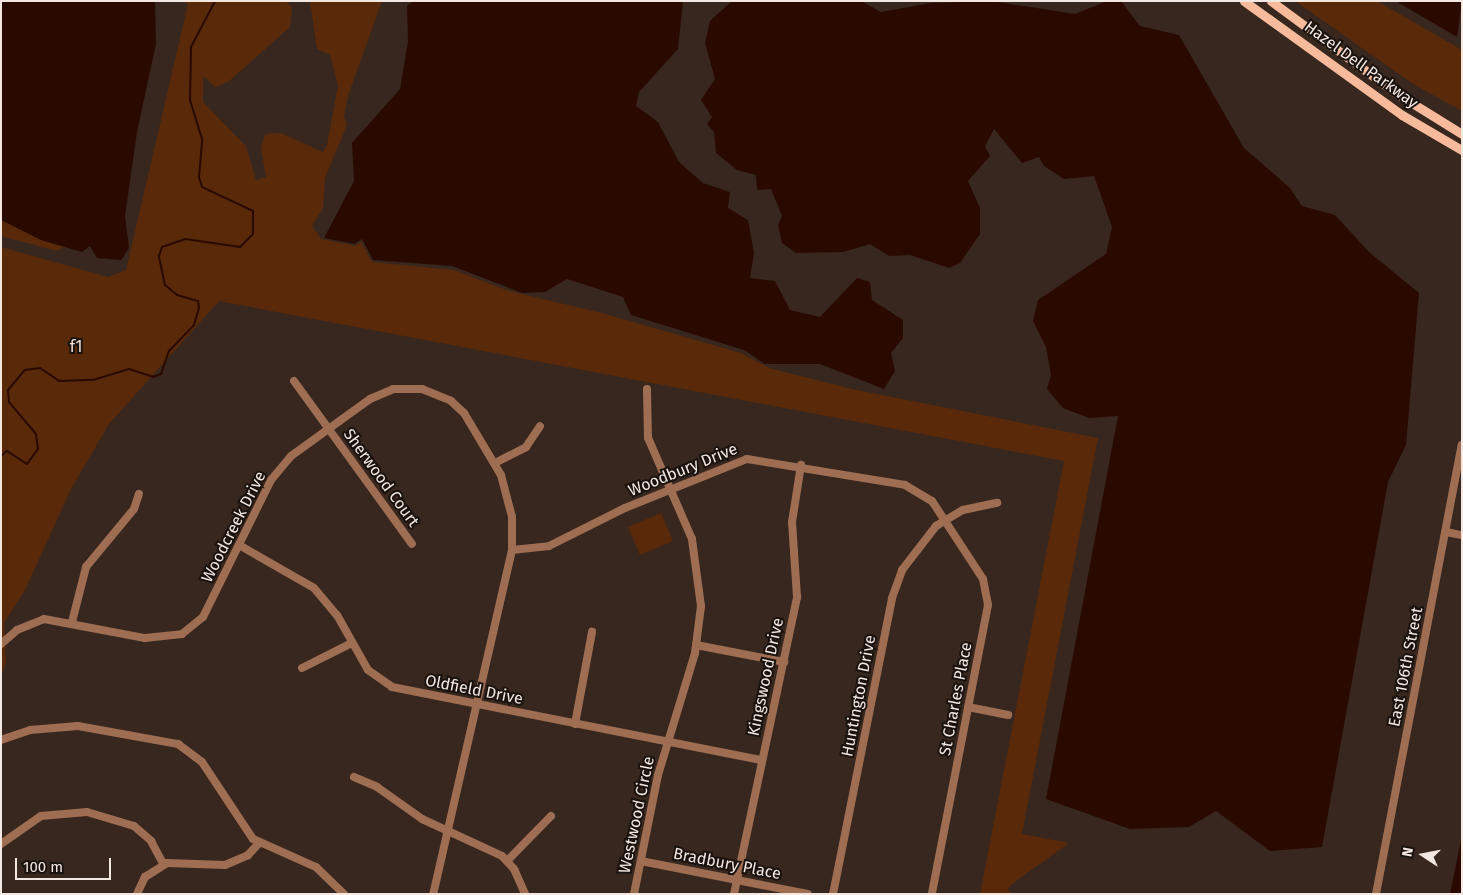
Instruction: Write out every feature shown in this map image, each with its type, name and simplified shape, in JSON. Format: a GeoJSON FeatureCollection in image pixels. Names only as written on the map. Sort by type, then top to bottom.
{"type":"FeatureCollection","features":[{"type":"Feature","properties":{"kind":"main road","name":"Hazel Dell Parkway"},"geometry":{"type":"LineString","coordinates":[[1244,1],[1402,114],[1462,150]]}},
{"type":"Feature","properties":{"kind":"main road","name":"Hazel Dell Parkway"},"geometry":{"type":"LineString","coordinates":[[1271,1],[1396,93],[1462,134]]}},
{"type":"Feature","properties":{"kind":"street","name":"Sherwood Court"},"geometry":{"type":"LineString","coordinates":[[294,381],[412,544]]}},
{"type":"Feature","properties":{"kind":"street","name":"Woodcreek Drive"},"geometry":{"type":"LineString","coordinates":[[1,644],[33,622],[72,622],[145,638],[182,634],[203,617],[271,480],[291,456],[328,428],[382,393],[422,389],[451,401],[464,413],[495,463],[512,517],[512,550],[478,704],[446,830],[433,894]]}},
{"type":"Feature","properties":{"kind":"street","name":"Westwood Circle"},"geometry":{"type":"LineString","coordinates":[[634,894],[668,742],[696,645],[701,606],[698,563],[671,490],[648,438],[647,389]]}},
{"type":"Feature","properties":{"kind":"street"},"geometry":{"type":"LineString","coordinates":[[495,463],[526,447],[540,426]]}},
{"type":"Feature","properties":{"kind":"street","name":"East 106th Street"},"geometry":{"type":"LineString","coordinates":[[1376,894],[1462,445]]}},
{"type":"Feature","properties":{"kind":"street","name":"Woodbury Drive"},"geometry":{"type":"LineString","coordinates":[[512,550],[549,546],[671,490],[747,459],[801,465],[912,487],[932,501],[946,520]]}},
{"type":"Feature","properties":{"kind":"street","name":"Kingswood Drive"},"geometry":{"type":"LineString","coordinates":[[734,894],[797,597],[792,522],[801,465]]}},
{"type":"Feature","properties":{"kind":"street"},"geometry":{"type":"LineString","coordinates":[[72,622],[86,567],[134,509],[139,494]]}},
{"type":"Feature","properties":{"kind":"street","name":"Huntington Drive"},"geometry":{"type":"LineString","coordinates":[[833,894],[896,585],[920,542],[946,520],[970,508],[997,503]]}},
{"type":"Feature","properties":{"kind":"street","name":"St Charles Place"},"geometry":{"type":"LineString","coordinates":[[932,894],[968,707],[987,591],[946,520]]}},
{"type":"Feature","properties":{"kind":"street"},"geometry":{"type":"LineString","coordinates":[[1446,532],[1462,535]]}},
{"type":"Feature","properties":{"kind":"street","name":"Oldfield Drive"},"geometry":{"type":"LineString","coordinates":[[239,545],[314,588],[337,615],[368,670],[392,687],[762,760]]}},
{"type":"Feature","properties":{"kind":"street"},"geometry":{"type":"LineString","coordinates":[[575,724],[592,632]]}},
{"type":"Feature","properties":{"kind":"street"},"geometry":{"type":"LineString","coordinates":[[302,668],[352,643]]}},
{"type":"Feature","properties":{"kind":"street"},"geometry":{"type":"LineString","coordinates":[[696,645],[784,662]]}},
{"type":"Feature","properties":{"kind":"street"},"geometry":{"type":"LineString","coordinates":[[968,707],[1008,715]]}},
{"type":"Feature","properties":{"kind":"street"},"geometry":{"type":"LineString","coordinates":[[1,740],[30,730],[78,726],[178,744],[202,762],[258,843],[316,866],[344,894]]}},
{"type":"Feature","properties":{"kind":"street"},"geometry":{"type":"LineString","coordinates":[[354,777],[446,830],[480,843],[507,861],[525,894]]}},
{"type":"Feature","properties":{"kind":"street"},"geometry":{"type":"LineString","coordinates":[[1,844],[41,816],[87,812],[134,826],[150,841],[163,864]]}},
{"type":"Feature","properties":{"kind":"street"},"geometry":{"type":"LineString","coordinates":[[507,861],[551,816]]}},
{"type":"Feature","properties":{"kind":"street"},"geometry":{"type":"LineString","coordinates":[[137,894],[145,877],[163,864],[232,864],[258,843]]}},
{"type":"Feature","properties":{"kind":"street","name":"Bradbury Place"},"geometry":{"type":"LineString","coordinates":[[642,861],[808,894]]}},
{"type":"Feature","properties":{"kind":"green space","name":"f1"},"geometry":{"type":"Polygon","coordinates":[[[180,1],[285,1],[292,7],[290,27],[228,82],[215,87],[203,76],[203,102],[246,146],[256,180],[266,177],[261,148],[265,134],[281,133],[323,152],[327,145],[338,85],[330,55],[317,49],[310,1],[382,1],[348,96],[344,116],[347,125],[325,178],[323,208],[312,226],[321,239],[355,246],[361,242],[372,262],[454,270],[509,291],[598,312],[741,353],[769,368],[852,389],[1098,438],[1022,834],[1069,843],[1012,884],[1007,890],[1012,894],[980,894],[1064,461],[219,301],[109,424],[71,489],[25,590],[4,623],[6,663],[1,675],[1,247],[108,277],[126,270],[188,4],[180,1]]]}},
{"type":"Feature","properties":{"kind":"green space"},"geometry":{"type":"Polygon","coordinates":[[[1295,1],[1377,1],[1462,50],[1462,111],[1413,84],[1295,1]]]}},
{"type":"Feature","properties":{"kind":"green space"},"geometry":{"type":"Polygon","coordinates":[[[1,220],[41,240],[64,247],[57,251],[1,236],[1,220]]]}},
{"type":"Feature","properties":{"kind":"green space"},"geometry":{"type":"Polygon","coordinates":[[[661,513],[673,541],[640,555],[628,527],[661,513]]]}},
{"type":"Feature","properties":{"kind":"shaded area"},"geometry":{"type":"Polygon","coordinates":[[[1,1],[155,1],[156,44],[137,132],[125,216],[129,248],[121,260],[97,258],[90,246],[82,252],[41,240],[1,220],[1,1]]]}},
{"type":"Feature","properties":{"kind":"shaded area"},"geometry":{"type":"Polygon","coordinates":[[[413,1],[683,1],[678,49],[639,92],[636,106],[658,122],[679,162],[703,183],[730,192],[728,208],[748,220],[754,253],[750,278],[775,281],[790,310],[820,317],[857,278],[870,282],[872,300],[903,320],[903,338],[891,353],[895,371],[884,389],[820,364],[765,364],[744,350],[631,315],[623,297],[567,279],[545,292],[522,293],[452,266],[373,260],[362,239],[354,244],[324,238],[354,181],[352,143],[400,89],[408,41],[407,6],[413,1]]]}},
{"type":"Feature","properties":{"kind":"shaded area"},"geometry":{"type":"Polygon","coordinates":[[[732,1],[861,1],[881,12],[931,3],[991,1],[1075,14],[1107,1],[1121,1],[1140,26],[1179,35],[1244,148],[1290,188],[1302,206],[1335,215],[1369,252],[1419,293],[1406,445],[1388,482],[1322,847],[1270,851],[1216,811],[1189,827],[1130,829],[1046,799],[1118,416],[1089,418],[1063,408],[1047,389],[1051,375],[1046,347],[1033,321],[1038,300],[1106,254],[1112,227],[1094,176],[1064,179],[1044,166],[1039,157],[1022,163],[994,129],[985,146],[990,156],[968,181],[980,208],[980,234],[960,263],[949,268],[910,255],[889,256],[870,244],[843,252],[796,253],[782,243],[778,225],[782,216],[771,189],[757,190],[756,175],[737,170],[716,153],[714,132],[707,124],[712,117],[701,100],[715,79],[705,43],[710,21],[732,1]]]}},
{"type":"Feature","properties":{"kind":"shaded area"},"geometry":{"type":"Polygon","coordinates":[[[1398,1],[1462,1],[1457,37],[1399,3],[1398,1]]]}},
{"type":"Feature","properties":{"kind":"shaded area"},"geometry":{"type":"Polygon","coordinates":[[[1462,833],[1462,894],[1450,894],[1460,845],[1462,833]]]}},
{"type":"Feature","properties":{"kind":"waterway"},"geometry":{"type":"LineString","coordinates":[[1,456],[7,451],[27,464],[38,449],[36,434],[9,402],[8,390],[25,370],[40,368],[59,381],[93,380],[129,369],[153,377],[161,374],[169,351],[194,325],[199,308],[198,301],[177,295],[165,285],[159,256],[162,247],[185,239],[240,247],[253,234],[253,211],[202,187],[199,177],[202,139],[190,100],[191,47],[215,1]]}}]}
